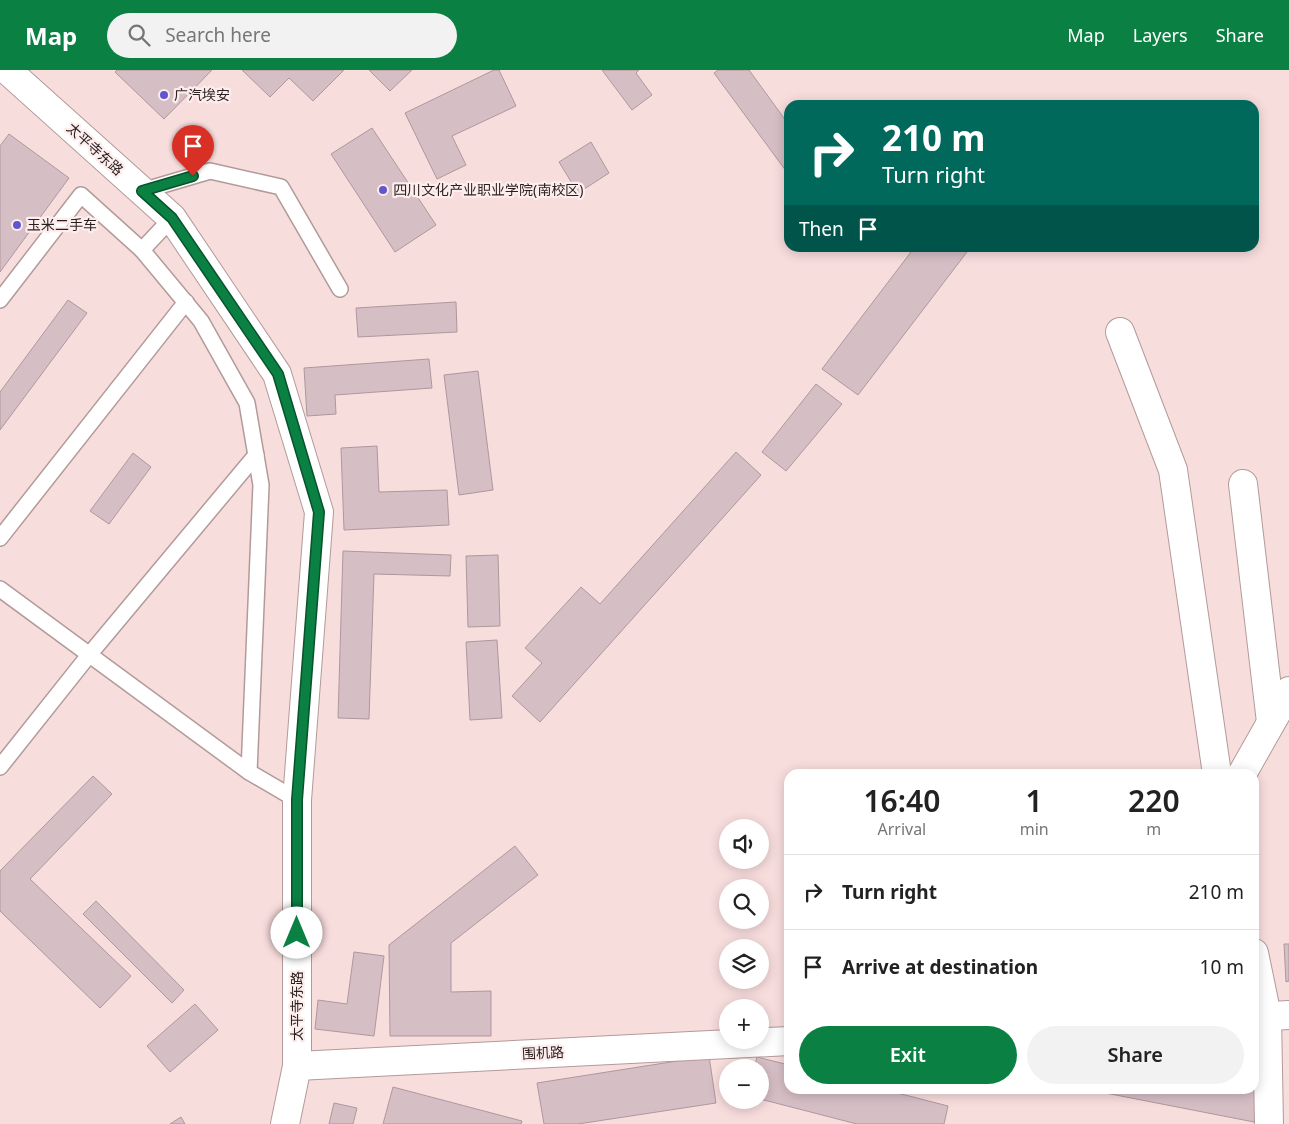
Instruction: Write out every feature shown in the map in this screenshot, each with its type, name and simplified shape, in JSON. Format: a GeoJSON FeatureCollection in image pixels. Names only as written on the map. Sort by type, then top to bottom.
{"type":"FeatureCollection","features":[{"type":"Feature","properties":{"kind":"street","name":"太平寺东路"},"geometry":{"type":"LineString","coordinates":[[7,70],[172,218],[278,374],[319,512],[297,800],[297,1066],[284,1124]]}},
{"type":"Feature","properties":{"kind":"street"},"geometry":{"type":"LineString","coordinates":[[1120,332],[1172,470],[1217,769]]}},
{"type":"Feature","properties":{"kind":"street"},"geometry":{"type":"LineString","coordinates":[[1244,484],[1271,722]]}},
{"type":"Feature","properties":{"kind":"street"},"geometry":{"type":"LineString","coordinates":[[1245,769],[1289,691]]}},
{"type":"Feature","properties":{"kind":"street"},"geometry":{"type":"LineString","coordinates":[[1259,973],[1270,1016],[1270,1124]]}},
{"type":"Feature","properties":{"kind":"street","name":"围机路"},"geometry":{"type":"LineString","coordinates":[[297,1066],[784,1041]]}},
{"type":"Feature","properties":{"kind":"lane"},"geometry":{"type":"LineString","coordinates":[[142,191],[210,171],[281,187],[340,289]]}},
{"type":"Feature","properties":{"kind":"lane"},"geometry":{"type":"LineString","coordinates":[[0,300],[81,195],[142,250],[202,321],[247,403],[261,485],[249,772]]}},
{"type":"Feature","properties":{"kind":"lane"},"geometry":{"type":"LineString","coordinates":[[142,250],[172,218]]}},
{"type":"Feature","properties":{"kind":"lane"},"geometry":{"type":"LineString","coordinates":[[0,538],[186,302]]}},
{"type":"Feature","properties":{"kind":"lane"},"geometry":{"type":"LineString","coordinates":[[0,766],[89,655],[256,455]]}},
{"type":"Feature","properties":{"kind":"lane"},"geometry":{"type":"LineString","coordinates":[[0,589],[249,772],[297,800]]}},
{"type":"Feature","properties":{"kind":"building","name":"广汽埃安"},"geometry":{"type":"Polygon","coordinates":[[[117,70],[212,70],[164,119],[115,72],[117,70]]]}},
{"type":"Feature","properties":{"kind":"building","name":"广汽埃安"},"geometry":{"type":"Polygon","coordinates":[[[242,70],[344,70],[313,101],[289,78],[270,97],[242,70]]]}},
{"type":"Feature","properties":{"kind":"building"},"geometry":{"type":"Polygon","coordinates":[[[369,70],[412,70],[390,91],[369,70]]]}},
{"type":"Feature","properties":{"kind":"building"},"geometry":{"type":"Polygon","coordinates":[[[494,70],[499,70],[516,106],[452,136],[466,165],[437,179],[405,113],[494,70]]]}},
{"type":"Feature","properties":{"kind":"building"},"geometry":{"type":"Polygon","coordinates":[[[602,70],[639,70],[636,73],[652,95],[632,110],[602,70]]]}},
{"type":"Feature","properties":{"kind":"building"},"geometry":{"type":"Polygon","coordinates":[[[718,70],[749,70],[784,118],[784,168],[714,73],[718,70]]]}},
{"type":"Feature","properties":{"kind":"building","name":"四川文化产业职业学院(南校区)"},"geometry":{"type":"Polygon","coordinates":[[[372,128],[436,225],[395,252],[331,154],[372,128]]]}},
{"type":"Feature","properties":{"kind":"building","name":"玉米二手车"},"geometry":{"type":"Polygon","coordinates":[[[9,134],[69,178],[0,272],[0,146],[9,134]]]}},
{"type":"Feature","properties":{"kind":"building"},"geometry":{"type":"Polygon","coordinates":[[[591,142],[609,173],[578,193],[559,162],[591,142]]]}},
{"type":"Feature","properties":{"kind":"building"},"geometry":{"type":"Polygon","coordinates":[[[911,252],[967,252],[858,395],[822,369],[911,252]]]}},
{"type":"Feature","properties":{"kind":"building"},"geometry":{"type":"Polygon","coordinates":[[[68,300],[87,313],[0,430],[0,392],[68,300]]]}},
{"type":"Feature","properties":{"kind":"building"},"geometry":{"type":"Polygon","coordinates":[[[456,302],[457,332],[358,337],[356,308],[456,302]]]}},
{"type":"Feature","properties":{"kind":"building"},"geometry":{"type":"Polygon","coordinates":[[[429,359],[432,388],[335,395],[336,414],[307,416],[304,368],[429,359]]]}},
{"type":"Feature","properties":{"kind":"building"},"geometry":{"type":"Polygon","coordinates":[[[478,371],[493,490],[459,495],[444,375],[478,371]]]}},
{"type":"Feature","properties":{"kind":"building"},"geometry":{"type":"Polygon","coordinates":[[[816,384],[842,404],[786,471],[762,452],[816,384]]]}},
{"type":"Feature","properties":{"kind":"building"},"geometry":{"type":"Polygon","coordinates":[[[377,446],[379,492],[447,490],[449,525],[344,530],[341,448],[377,446]]]}},
{"type":"Feature","properties":{"kind":"building"},"geometry":{"type":"Polygon","coordinates":[[[736,452],[761,475],[540,722],[512,696],[542,663],[525,648],[581,587],[600,604],[736,452]]]}},
{"type":"Feature","properties":{"kind":"building"},"geometry":{"type":"Polygon","coordinates":[[[133,453],[151,467],[109,524],[90,511],[133,453]]]}},
{"type":"Feature","properties":{"kind":"building"},"geometry":{"type":"Polygon","coordinates":[[[343,551],[451,555],[450,576],[374,574],[369,719],[338,718],[343,551]]]}},
{"type":"Feature","properties":{"kind":"building"},"geometry":{"type":"Polygon","coordinates":[[[498,555],[500,626],[468,627],[466,556],[498,555]]]}},
{"type":"Feature","properties":{"kind":"building"},"geometry":{"type":"Polygon","coordinates":[[[497,640],[502,718],[470,720],[466,642],[497,640]]]}},
{"type":"Feature","properties":{"kind":"building"},"geometry":{"type":"Polygon","coordinates":[[[93,776],[112,794],[30,879],[131,976],[100,1008],[0,911],[0,871],[93,776]]]}},
{"type":"Feature","properties":{"kind":"building"},"geometry":{"type":"Polygon","coordinates":[[[515,846],[538,875],[451,943],[451,992],[491,991],[491,1036],[390,1036],[389,945],[515,846]]]}},
{"type":"Feature","properties":{"kind":"building"},"geometry":{"type":"Polygon","coordinates":[[[96,901],[184,990],[172,1003],[83,914],[96,901]]]}},
{"type":"Feature","properties":{"kind":"building"},"geometry":{"type":"Polygon","coordinates":[[[1284,944],[1289,944],[1289,981],[1286,982],[1284,944]]]}},
{"type":"Feature","properties":{"kind":"building"},"geometry":{"type":"Polygon","coordinates":[[[354,952],[384,956],[374,1036],[315,1029],[318,1000],[347,1004],[354,952]]]}},
{"type":"Feature","properties":{"kind":"building"},"geometry":{"type":"Polygon","coordinates":[[[195,1004],[218,1030],[170,1072],[147,1046],[195,1004]]]}},
{"type":"Feature","properties":{"kind":"building"},"geometry":{"type":"Polygon","coordinates":[[[709,1056],[716,1103],[578,1124],[544,1124],[537,1083],[709,1056]]]}},
{"type":"Feature","properties":{"kind":"building"},"geometry":{"type":"Polygon","coordinates":[[[769,1060],[784,1064],[784,1094],[901,1094],[948,1106],[944,1124],[857,1124],[769,1101],[769,1060]]]}},
{"type":"Feature","properties":{"kind":"building"},"geometry":{"type":"Polygon","coordinates":[[[1259,1074],[1263,1075],[1254,1122],[1111,1094],[1259,1094],[1259,1074]]]}},
{"type":"Feature","properties":{"kind":"building"},"geometry":{"type":"Polygon","coordinates":[[[393,1087],[522,1121],[521,1124],[383,1124],[393,1087]]]}},
{"type":"Feature","properties":{"kind":"building"},"geometry":{"type":"Polygon","coordinates":[[[334,1103],[357,1108],[353,1124],[329,1124],[334,1103]]]}},
{"type":"Feature","properties":{"kind":"building"},"geometry":{"type":"Polygon","coordinates":[[[181,1117],[185,1124],[170,1124],[181,1117]]]}},
{"type":"Feature","properties":{"kind":"place","name":"广汽埃安"},"geometry":{"type":"Point","coordinates":[164,95]}},
{"type":"Feature","properties":{"kind":"place","name":"四川文化产业职业学院(南校区)"},"geometry":{"type":"Point","coordinates":[383,190]}},
{"type":"Feature","properties":{"kind":"place","name":"玉米二手车"},"geometry":{"type":"Point","coordinates":[17,225]}},
{"type":"Feature","properties":{"kind":"route"},"geometry":{"type":"LineString","coordinates":[[193,176],[142,191],[172,218],[278,374],[319,512],[297,800],[297,933]]}}]}
